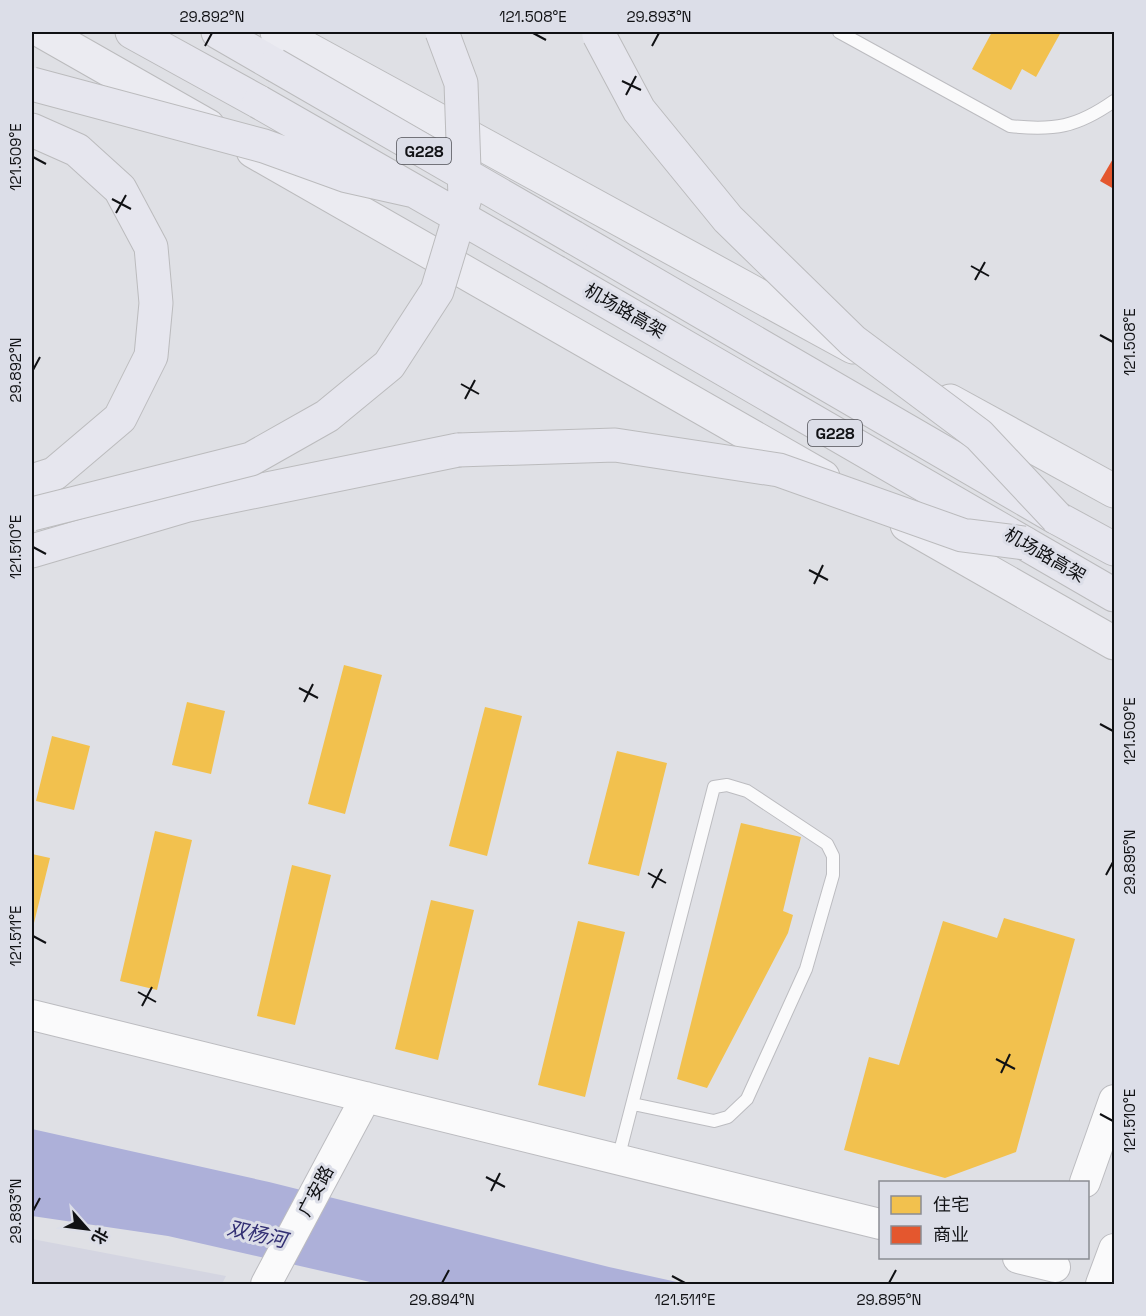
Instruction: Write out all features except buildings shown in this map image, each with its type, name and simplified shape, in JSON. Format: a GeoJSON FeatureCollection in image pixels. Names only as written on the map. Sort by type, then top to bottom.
{"type":"FeatureCollection","features":[{"type":"Feature","properties":{"kind":"highway","name":"机场路高架"},"geometry":{"type":"LineString","coordinates":[[132,32],[566,277],[1114,595]]}},
{"type":"Feature","properties":{"kind":"highway","name":"机场路高架"},"geometry":{"type":"LineString","coordinates":[[218,32],[1114,549]]}},
{"type":"Feature","properties":{"kind":"highway"},"geometry":{"type":"LineString","coordinates":[[32,514],[250,459],[327,416],[389,365],[437,291],[465,198],[461,83],[442,32]]}},
{"type":"Feature","properties":{"kind":"highway"},"geometry":{"type":"LineString","coordinates":[[597,33],[639,110],[728,219],[853,341],[980,435],[1057,518]]}},
{"type":"Feature","properties":{"kind":"highway"},"geometry":{"type":"LineString","coordinates":[[32,84],[264,146],[347,176],[414,191]]}},
{"type":"Feature","properties":{"kind":"highway"},"geometry":{"type":"LineString","coordinates":[[32,130],[77,150],[120,189],[151,247],[156,303],[151,356],[120,418],[54,474],[32,481]]}},
{"type":"Feature","properties":{"kind":"highway"},"geometry":{"type":"LineString","coordinates":[[32,550],[188,505],[458,450],[615,445],[780,470],[962,535],[1024,543]]}},
{"type":"Feature","properties":{"kind":"main road"},"geometry":{"type":"LineString","coordinates":[[43,32],[1114,643]]}},
{"type":"Feature","properties":{"kind":"main road"},"geometry":{"type":"LineString","coordinates":[[277,32],[1114,491]]}},
{"type":"Feature","properties":{"kind":"street"},"geometry":{"type":"LineString","coordinates":[[32,1015],[879,1224]]}},
{"type":"Feature","properties":{"kind":"street","name":"广安路"},"geometry":{"type":"LineString","coordinates":[[266,1284],[366,1097]]}},
{"type":"Feature","properties":{"kind":"street"},"geometry":{"type":"LineString","coordinates":[[1085,1181],[1114,1100]]}},
{"type":"Feature","properties":{"kind":"street"},"geometry":{"type":"LineString","coordinates":[[1023,1259],[1053,1270]]}},
{"type":"Feature","properties":{"kind":"lane"},"geometry":{"type":"LineString","coordinates":[[839,32],[1010,126],[1033,129],[1059,127],[1084,119],[1114,101]]}},
{"type":"Feature","properties":{"kind":"lane"},"geometry":{"type":"LineString","coordinates":[[618,1159],[714,787],[727,785],[747,791],[827,844],[833,856],[834,875],[806,969],[747,1099],[728,1117],[714,1121],[633,1104]]}},
{"type":"Feature","properties":{"kind":"shaded area"},"geometry":{"type":"Polygon","coordinates":[[[32,1239],[226,1276],[222,1284],[32,1284],[32,1239]]]}},
{"type":"Feature","properties":{"kind":"water","name":"双杨河"},"geometry":{"type":"Polygon","coordinates":[[[32,1129],[269,1182],[686,1284],[379,1284],[168,1236],[32,1216],[32,1129]]]}}]}
